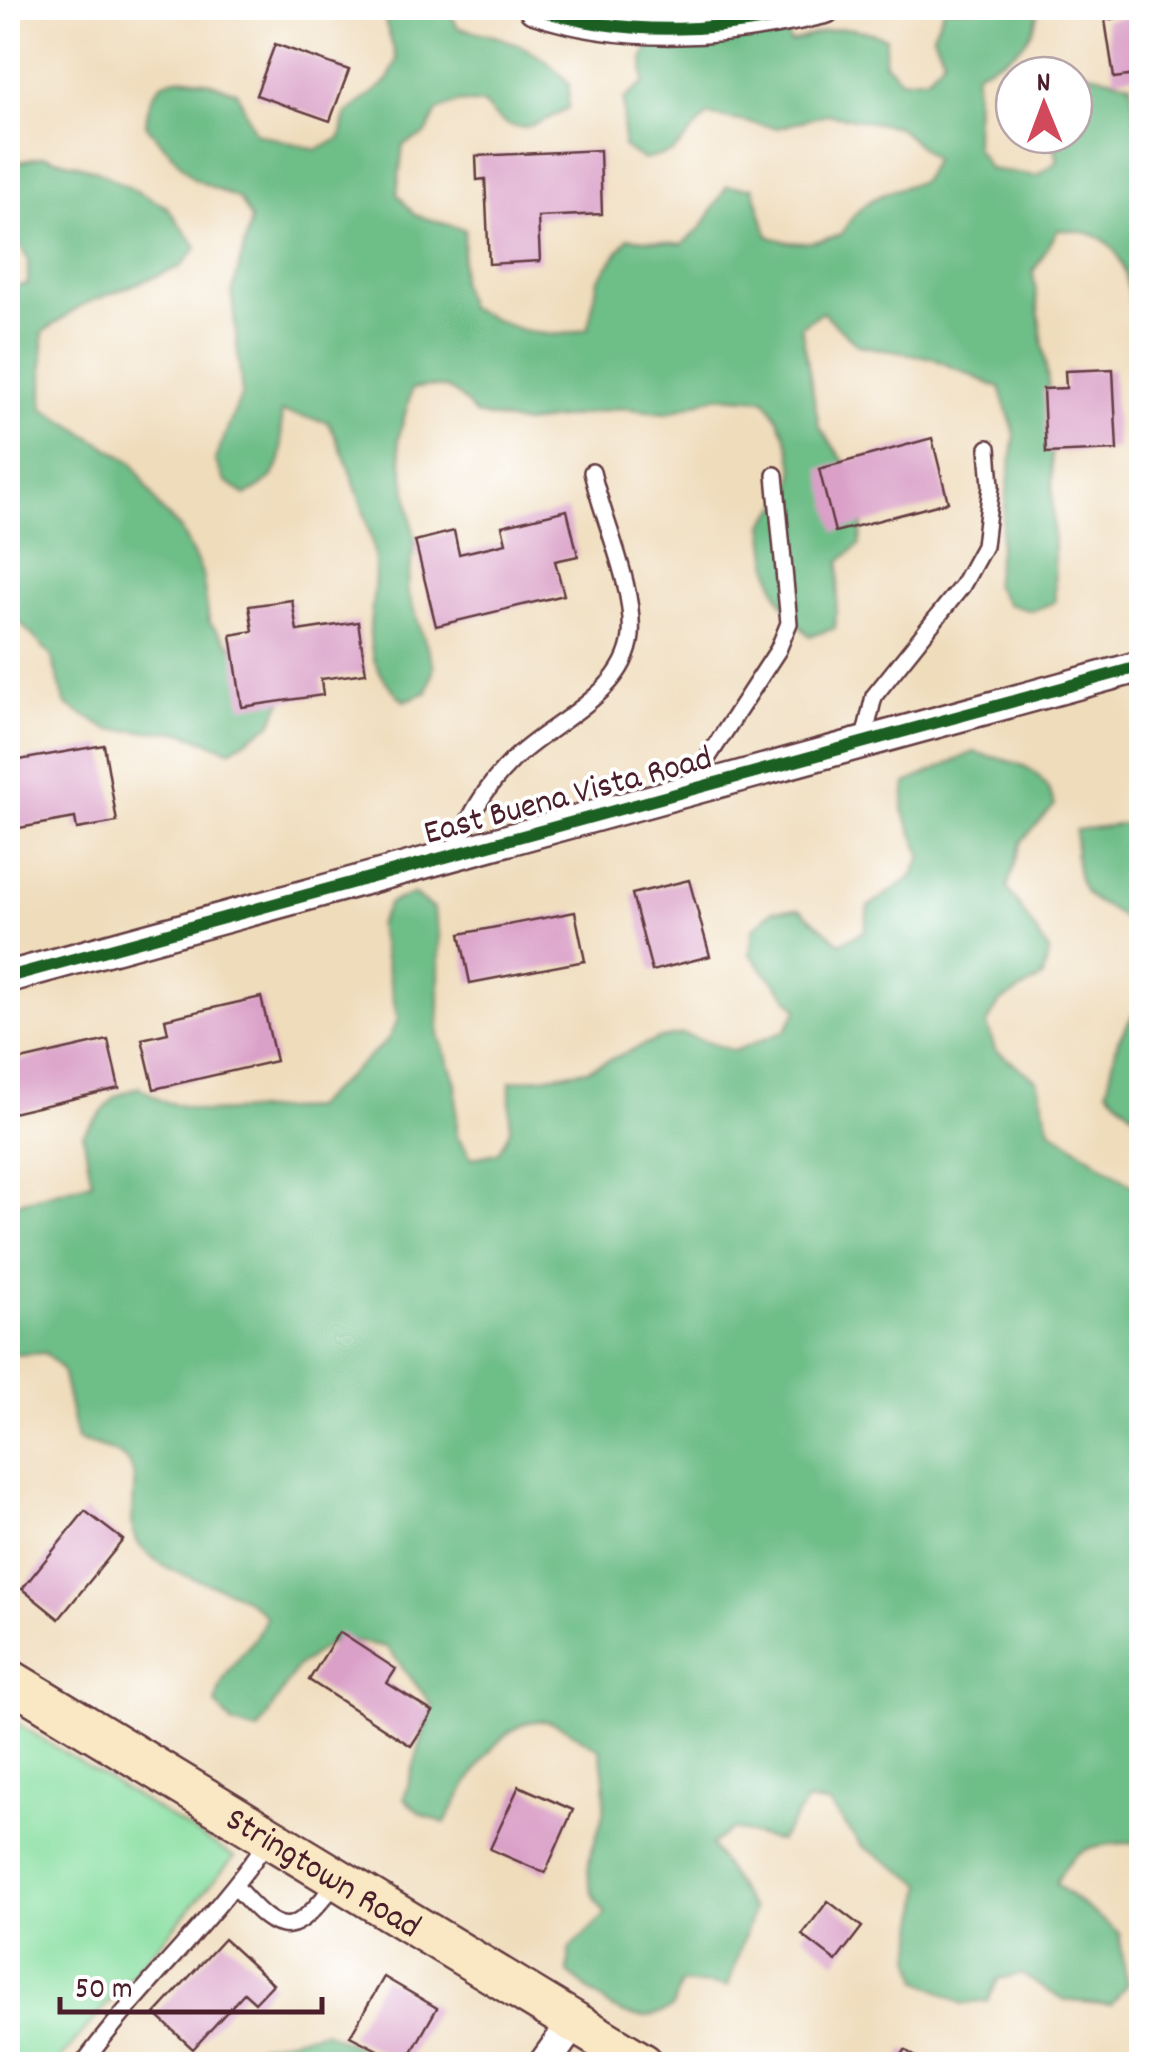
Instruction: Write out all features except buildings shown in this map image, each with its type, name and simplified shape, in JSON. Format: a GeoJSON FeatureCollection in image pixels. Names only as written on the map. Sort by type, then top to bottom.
{"type":"FeatureCollection","features":[{"type":"Feature","properties":{"kind":"main road","name":"Stringtown Road"},"geometry":{"type":"LineString","coordinates":[[8,1678],[643,2064]]}},
{"type":"Feature","properties":{"kind":"street"},"geometry":{"type":"LineString","coordinates":[[534,8],[588,22],[674,30],[765,22],[825,8]]}},
{"type":"Feature","properties":{"kind":"street","name":"East Buena Vista Road"},"geometry":{"type":"LineString","coordinates":[[8,977],[1142,666]]}},
{"type":"Feature","properties":{"kind":"street"},"geometry":{"type":"LineString","coordinates":[[544,2064],[574,2022]]}},
{"type":"Feature","properties":{"kind":"lane"},"geometry":{"type":"LineString","coordinates":[[864,743],[874,696],[962,586],[984,546],[991,486],[988,448]]}},
{"type":"Feature","properties":{"kind":"lane"},"geometry":{"type":"LineString","coordinates":[[452,856],[477,798],[515,758],[589,702],[619,669],[631,636],[626,591],[592,472]]}},
{"type":"Feature","properties":{"kind":"lane"},"geometry":{"type":"LineString","coordinates":[[686,791],[770,663],[789,623],[775,475]]}},
{"type":"Feature","properties":{"kind":"lane"},"geometry":{"type":"LineString","coordinates":[[83,2064],[115,2020],[236,1887],[270,1838]]}},
{"type":"Feature","properties":{"kind":"lane"},"geometry":{"type":"LineString","coordinates":[[236,1887],[262,1916],[275,1925],[290,1926],[306,1920],[339,1880]]}},
{"type":"Feature","properties":{"kind":"green space"},"geometry":{"type":"Polygon","coordinates":[[[381,8],[448,8],[458,28],[490,35],[533,52],[569,84],[568,109],[533,125],[514,127],[504,123],[484,104],[460,102],[437,111],[426,134],[403,145],[397,194],[415,215],[465,230],[460,281],[468,307],[526,331],[557,335],[588,328],[598,280],[628,238],[682,244],[701,228],[727,186],[753,188],[768,236],[787,242],[813,242],[842,234],[857,212],[875,198],[922,181],[934,159],[898,127],[826,114],[779,128],[708,115],[673,152],[644,160],[623,147],[624,99],[644,83],[643,59],[667,8],[782,8],[790,43],[838,29],[872,33],[886,38],[884,62],[902,80],[928,77],[944,58],[933,34],[945,8],[1039,8],[1025,42],[1009,55],[994,55],[994,63],[976,72],[975,147],[989,169],[1037,176],[1058,161],[1057,155],[1094,155],[1094,74],[1130,83],[1142,164],[1141,350],[1123,267],[1103,240],[1085,232],[1058,230],[1033,272],[1050,398],[1055,602],[1032,611],[1007,604],[994,585],[1015,434],[1000,388],[932,358],[858,345],[822,312],[801,326],[819,426],[850,470],[864,519],[859,545],[840,561],[835,628],[810,636],[787,610],[775,586],[764,524],[789,491],[793,469],[783,430],[765,399],[718,396],[667,413],[620,408],[524,424],[475,414],[448,389],[423,387],[412,389],[398,440],[415,540],[407,590],[434,667],[427,692],[404,701],[377,667],[372,652],[373,550],[357,492],[328,422],[281,412],[281,451],[276,471],[246,495],[225,482],[215,460],[242,393],[232,295],[251,220],[239,199],[194,179],[146,125],[156,90],[176,78],[190,78],[237,92],[255,133],[317,150],[341,138],[346,114],[387,82],[397,60],[381,8]]]}},
{"type":"Feature","properties":{"kind":"green space"},"geometry":{"type":"Polygon","coordinates":[[[45,156],[95,170],[167,207],[197,248],[180,267],[84,304],[43,332],[43,408],[133,463],[160,509],[180,528],[202,573],[209,622],[282,701],[271,724],[230,750],[182,732],[109,730],[66,705],[51,655],[8,610],[8,287],[28,284],[28,260],[8,223],[8,165],[45,156]]]}},
{"type":"Feature","properties":{"kind":"green space"},"geometry":{"type":"Polygon","coordinates":[[[974,752],[1014,762],[1034,772],[1055,805],[1022,841],[1007,888],[1049,951],[1043,977],[999,1003],[987,1024],[995,1050],[1037,1080],[1050,1129],[1135,1187],[1141,1182],[1141,1842],[1101,1845],[1080,1852],[1056,1884],[1119,1933],[1127,1984],[1111,2005],[1063,2000],[1021,1974],[998,1979],[988,2001],[963,2004],[919,1980],[912,1957],[923,1884],[861,1845],[830,1805],[807,1801],[779,1841],[732,1829],[711,1845],[753,1911],[728,1986],[681,1983],[672,2008],[656,2015],[628,2015],[605,2003],[568,1973],[570,1949],[606,1914],[595,1897],[588,1869],[605,1796],[600,1749],[544,1721],[512,1730],[485,1758],[445,1823],[423,1815],[404,1799],[432,1705],[387,1647],[337,1638],[297,1667],[258,1731],[233,1724],[216,1704],[224,1679],[266,1617],[237,1595],[171,1569],[141,1547],[132,1525],[134,1486],[129,1464],[120,1455],[77,1440],[62,1370],[45,1353],[8,1355],[8,1195],[16,1203],[92,1182],[83,1134],[116,1096],[139,1087],[162,1101],[206,1112],[312,1108],[387,1041],[398,1020],[378,925],[389,903],[413,894],[433,909],[439,934],[439,1036],[456,1083],[457,1136],[472,1158],[498,1153],[510,1130],[510,1082],[587,1070],[657,1039],[683,1034],[734,1051],[785,1031],[798,1009],[750,954],[753,929],[773,910],[800,909],[840,943],[865,931],[868,907],[912,877],[922,855],[903,810],[906,783],[974,752]]]}},
{"type":"Feature","properties":{"kind":"green space"},"geometry":{"type":"Polygon","coordinates":[[[1142,822],[1141,942],[1120,915],[1087,894],[1076,861],[1076,830],[1142,822]]]}},
{"type":"Feature","properties":{"kind":"green space"},"geometry":{"type":"Polygon","coordinates":[[[1141,1003],[1141,1121],[1107,1090],[1118,1040],[1141,1003]]]}},
{"type":"Feature","properties":{"kind":"green space"},"geometry":{"type":"Polygon","coordinates":[[[8,1718],[234,1857],[56,2064],[8,2064],[8,1718]]]}},
{"type":"Feature","properties":{"kind":"green space"},"geometry":{"type":"Polygon","coordinates":[[[324,2031],[392,2064],[178,2064],[324,2031]]]}},
{"type":"Feature","properties":{"kind":"cycle path"},"geometry":{"type":"LineString","coordinates":[[534,8],[607,25],[680,29],[752,22],[825,8]]}},
{"type":"Feature","properties":{"kind":"cycle path"},"geometry":{"type":"LineString","coordinates":[[8,977],[1142,666]]}}]}
